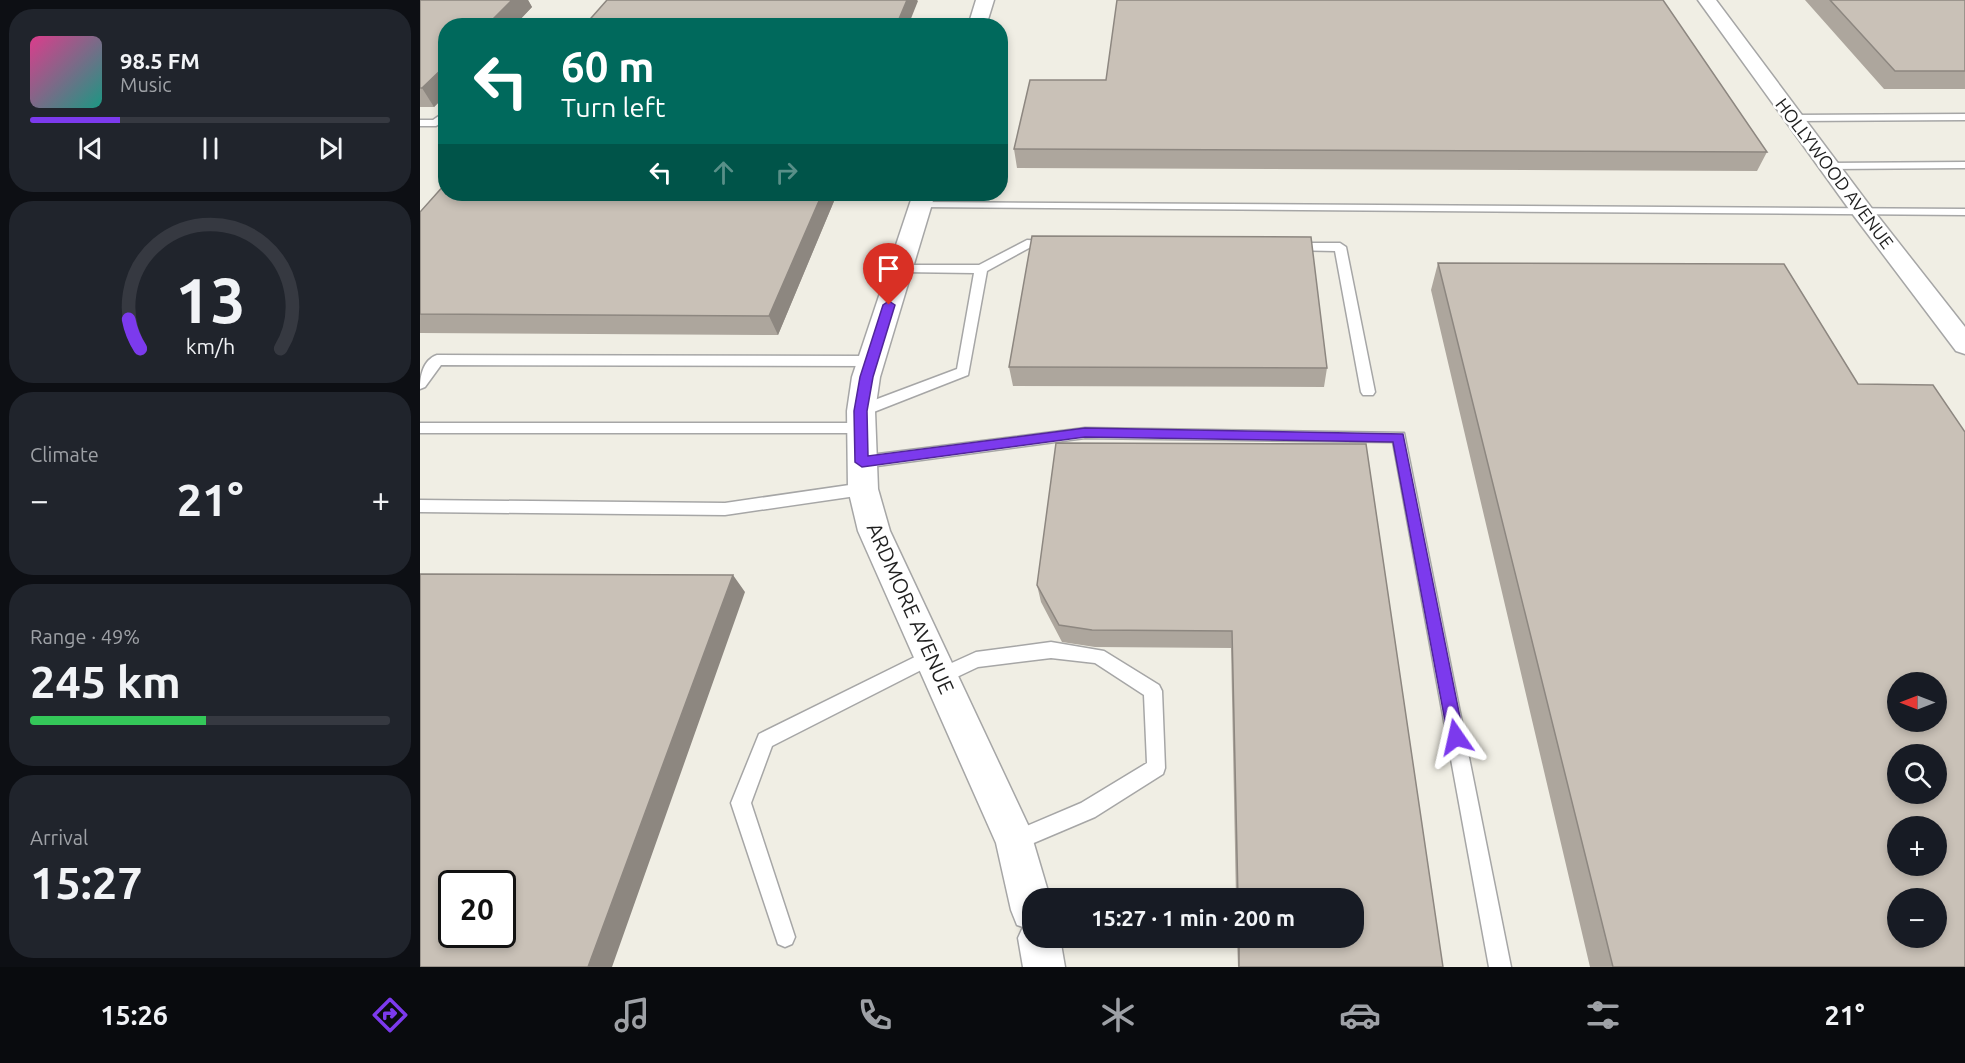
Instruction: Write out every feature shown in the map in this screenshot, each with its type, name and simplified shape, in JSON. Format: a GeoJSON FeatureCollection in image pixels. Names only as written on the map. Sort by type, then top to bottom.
{"type":"FeatureCollection","features":[{"type":"Feature","properties":{"kind":"street"},"geometry":{"type":"LineString","coordinates":[[980,18],[986,0]]}},
{"type":"Feature","properties":{"kind":"street","name":"HOLLYWOOD AVENUE"},"geometry":{"type":"LineString","coordinates":[[1707,0],[1862,211],[1965,345]]}},
{"type":"Feature","properties":{"kind":"street","name":"ARDMORE AVENUE"},"geometry":{"type":"LineString","coordinates":[[921,201],[872,361],[861,420],[862,476],[874,531],[1016,841],[1027,888]]}},
{"type":"Feature","properties":{"kind":"street"},"geometry":{"type":"LineString","coordinates":[[1041,948],[1044,967]]}},
{"type":"Feature","properties":{"kind":"lane"},"geometry":{"type":"LineString","coordinates":[[1793,118],[1965,117]]}},
{"type":"Feature","properties":{"kind":"lane"},"geometry":{"type":"LineString","coordinates":[[420,123],[438,121]]}},
{"type":"Feature","properties":{"kind":"lane"},"geometry":{"type":"LineString","coordinates":[[1829,166],[1965,165]]}},
{"type":"Feature","properties":{"kind":"lane"},"geometry":{"type":"LineString","coordinates":[[1008,200],[1965,212]]}},
{"type":"Feature","properties":{"kind":"lane"},"geometry":{"type":"LineString","coordinates":[[901,268],[981,269],[1027,244],[1062,245]]}},
{"type":"Feature","properties":{"kind":"lane"},"geometry":{"type":"LineString","coordinates":[[1282,247],[1340,247],[1368,392]]}},
{"type":"Feature","properties":{"kind":"lane"},"geometry":{"type":"LineString","coordinates":[[420,428],[861,420],[963,372],[981,269]]}},
{"type":"Feature","properties":{"kind":"lane"},"geometry":{"type":"LineString","coordinates":[[420,384],[437,360],[872,361]]}},
{"type":"Feature","properties":{"kind":"lane"},"geometry":{"type":"LineString","coordinates":[[420,507],[725,508],[862,476],[1085,433],[1399,437],[1500,967]]}},
{"type":"Feature","properties":{"kind":"lane"},"geometry":{"type":"LineString","coordinates":[[784,937],[741,803],[765,740],[936,667],[1051,650],[1098,656],[1153,691],[1156,768],[1088,810],[1016,841]]}},
{"type":"Feature","properties":{"kind":"building"},"geometry":{"type":"Polygon","coordinates":[[[420,0],[512,0],[494,18],[438,18],[438,73],[420,88],[420,0]]]}},
{"type":"Feature","properties":{"kind":"building"},"geometry":{"type":"Polygon","coordinates":[[[607,0],[907,0],[899,18],[591,18],[607,0]]]}},
{"type":"Feature","properties":{"kind":"building"},"geometry":{"type":"Polygon","coordinates":[[[1117,0],[1663,0],[1767,152],[1014,149],[1030,80],[1106,80],[1117,0]]]}},
{"type":"Feature","properties":{"kind":"building"},"geometry":{"type":"Polygon","coordinates":[[[1830,0],[1965,0],[1965,71],[1895,71],[1830,0]]]}},
{"type":"Feature","properties":{"kind":"building"},"geometry":{"type":"Polygon","coordinates":[[[438,192],[438,201],[819,201],[769,316],[420,314],[420,212],[438,192]]]}},
{"type":"Feature","properties":{"kind":"building"},"geometry":{"type":"Polygon","coordinates":[[[1032,236],[1311,237],[1327,368],[1009,367],[1032,236]]]}},
{"type":"Feature","properties":{"kind":"building"},"geometry":{"type":"Polygon","coordinates":[[[1438,263],[1784,264],[1858,384],[1933,385],[1965,432],[1965,967],[1613,967],[1438,263]]]}},
{"type":"Feature","properties":{"kind":"building"},"geometry":{"type":"Polygon","coordinates":[[[1056,443],[1366,444],[1443,967],[1239,967],[1239,948],[1364,948],[1364,888],[1238,888],[1232,631],[1092,630],[1059,625],[1037,585],[1056,443]]]}},
{"type":"Feature","properties":{"kind":"building"},"geometry":{"type":"Polygon","coordinates":[[[420,574],[733,575],[588,967],[420,967],[420,574]]]}},
{"type":"Feature","properties":{"kind":"route"},"geometry":{"type":"LineString","coordinates":[[889,305],[867,377],[861,411],[862,462],[1085,433],[1399,437],[1456,737]]}}]}
